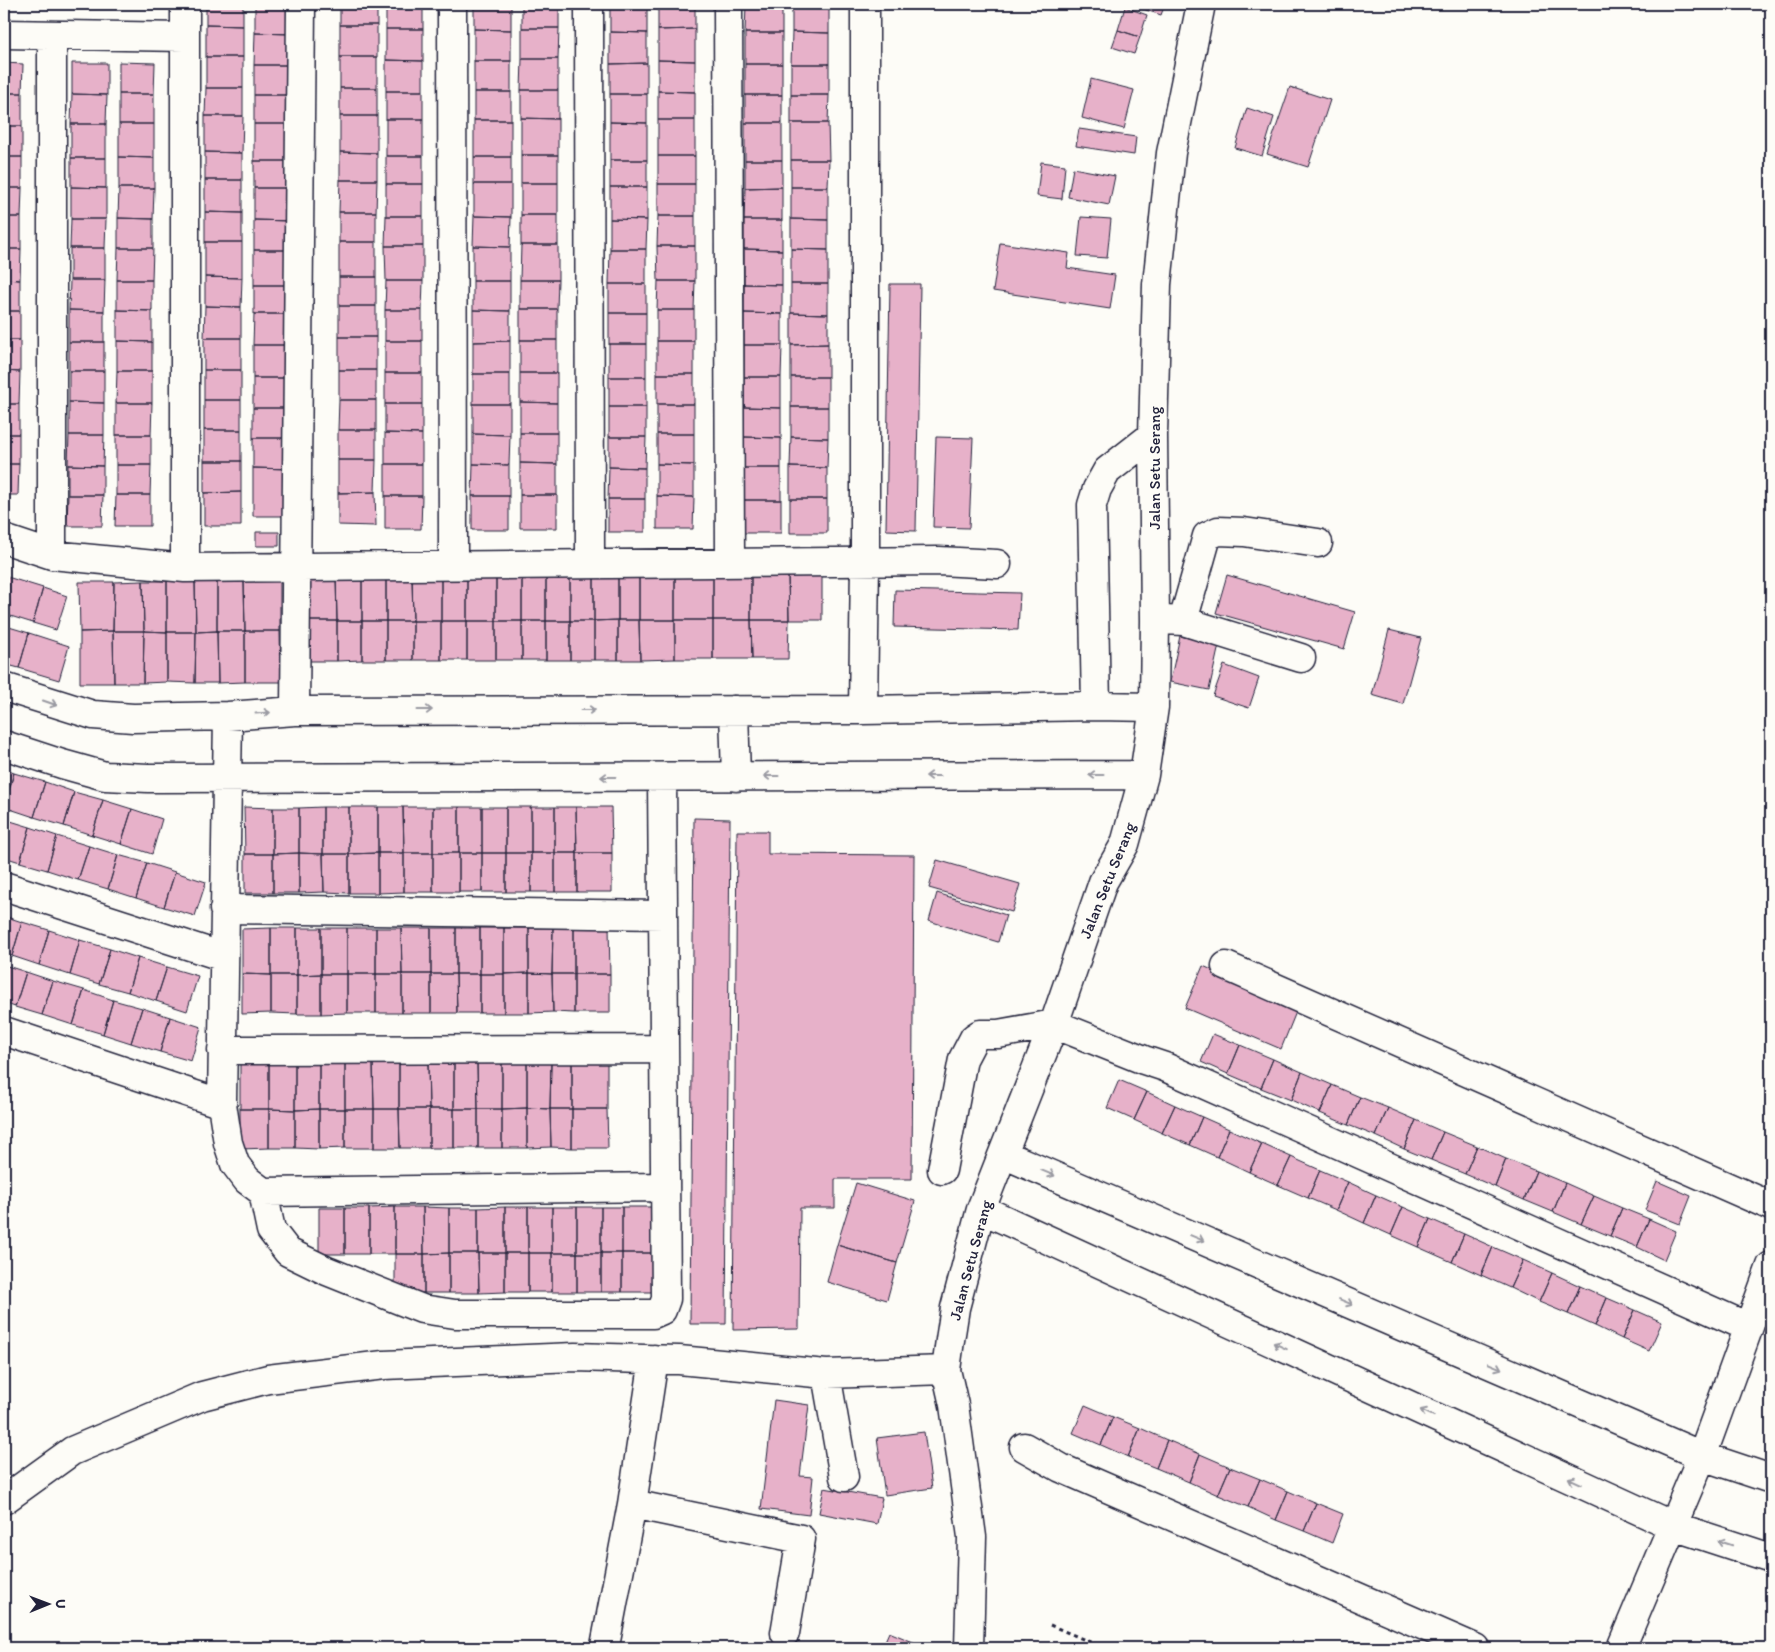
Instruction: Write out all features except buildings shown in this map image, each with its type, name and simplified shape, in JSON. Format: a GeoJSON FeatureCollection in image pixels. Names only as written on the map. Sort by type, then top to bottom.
{"type":"FeatureCollection","features":[{"type":"Feature","properties":{"kind":"street"},"geometry":{"type":"LineString","coordinates":[[185,4],[185,568]]}},
{"type":"Feature","properties":{"kind":"street"},"geometry":{"type":"LineString","coordinates":[[295,710],[302,4]]}},
{"type":"Feature","properties":{"kind":"street"},"geometry":{"type":"LineString","coordinates":[[452,4],[453,565]]}},
{"type":"Feature","properties":{"kind":"street"},"geometry":{"type":"LineString","coordinates":[[589,4],[590,564]]}},
{"type":"Feature","properties":{"kind":"street"},"geometry":{"type":"LineString","coordinates":[[728,4],[730,562]]}},
{"type":"Feature","properties":{"kind":"street"},"geometry":{"type":"LineString","coordinates":[[863,710],[865,562],[865,4]]}},
{"type":"Feature","properties":{"kind":"street","name":"Jalan Setu Serang"},"geometry":{"type":"LineString","coordinates":[[969,1648],[972,1538],[954,1405],[946,1370],[956,1308],[981,1208],[1054,1024],[1104,882],[1125,844],[1144,775],[1154,707],[1153,435],[1157,284],[1170,162],[1201,4]]}},
{"type":"Feature","properties":{"kind":"street"},"geometry":{"type":"LineString","coordinates":[[4,34],[185,37]]}},
{"type":"Feature","properties":{"kind":"street"},"geometry":{"type":"LineString","coordinates":[[52,35],[52,555]]}},
{"type":"Feature","properties":{"kind":"street"},"geometry":{"type":"LineString","coordinates":[[1096,706],[1092,504],[1097,489],[1107,471],[1153,435]]}},
{"type":"Feature","properties":{"kind":"street"},"geometry":{"type":"LineString","coordinates":[[1183,621],[1207,536],[1218,531],[1244,532],[1318,543]]}},
{"type":"Feature","properties":{"kind":"street"},"geometry":{"type":"LineString","coordinates":[[4,539],[52,555],[185,568],[730,562],[939,561],[997,564]]}},
{"type":"Feature","properties":{"kind":"street"},"geometry":{"type":"LineString","coordinates":[[1155,620],[1183,621],[1301,658]]}},
{"type":"Feature","properties":{"kind":"street"},"geometry":{"type":"LineString","coordinates":[[4,687],[92,715],[133,718],[228,716],[295,710],[863,710],[1096,706],[1154,707]]}},
{"type":"Feature","properties":{"kind":"street"},"geometry":{"type":"LineString","coordinates":[[734,710],[736,777]]}},
{"type":"Feature","properties":{"kind":"street"},"geometry":{"type":"LineString","coordinates":[[228,716],[222,1104],[228,1143],[235,1164],[248,1180],[263,1192],[665,1187]]}},
{"type":"Feature","properties":{"kind":"street"},"geometry":{"type":"LineString","coordinates":[[4,745],[105,776],[227,779],[1144,775]]}},
{"type":"Feature","properties":{"kind":"street"},"geometry":{"type":"LineString","coordinates":[[263,1192],[271,1230],[288,1252],[327,1271],[422,1309],[455,1314],[653,1314],[662,1310],[666,1299],[662,777]]}},
{"type":"Feature","properties":{"kind":"street"},"geometry":{"type":"LineString","coordinates":[[4,886],[224,957]]}},
{"type":"Feature","properties":{"kind":"street"},"geometry":{"type":"LineString","coordinates":[[224,909],[663,915]]}},
{"type":"Feature","properties":{"kind":"street"},"geometry":{"type":"LineString","coordinates":[[1226,966],[1771,1206]]}},
{"type":"Feature","properties":{"kind":"street"},"geometry":{"type":"LineString","coordinates":[[942,1170],[962,1059],[974,1038],[980,1034],[998,1034],[1054,1024],[1165,1067],[1748,1327]]}},
{"type":"Feature","properties":{"kind":"street"},"geometry":{"type":"LineString","coordinates":[[4,1031],[222,1104]]}},
{"type":"Feature","properties":{"kind":"street"},"geometry":{"type":"LineString","coordinates":[[222,1050],[664,1049]]}},
{"type":"Feature","properties":{"kind":"street"},"geometry":{"type":"LineString","coordinates":[[1003,1154],[1702,1456],[1771,1479]]}},
{"type":"Feature","properties":{"kind":"street"},"geometry":{"type":"LineString","coordinates":[[981,1208],[1673,1526],[1771,1558]]}},
{"type":"Feature","properties":{"kind":"street"},"geometry":{"type":"LineString","coordinates":[[1621,1648],[1702,1456],[1748,1327],[1771,1270]]}},
{"type":"Feature","properties":{"kind":"street"},"geometry":{"type":"LineString","coordinates":[[4,1500],[72,1451],[202,1396],[268,1379],[384,1365],[575,1357],[679,1360],[826,1374],[946,1370]]}},
{"type":"Feature","properties":{"kind":"street"},"geometry":{"type":"LineString","coordinates":[[605,1648],[632,1504],[654,1360]]}},
{"type":"Feature","properties":{"kind":"street"},"geometry":{"type":"LineString","coordinates":[[826,1374],[844,1477]]}},
{"type":"Feature","properties":{"kind":"street"},"geometry":{"type":"LineString","coordinates":[[1024,1447],[1061,1468],[1475,1648]]}},
{"type":"Feature","properties":{"kind":"street"},"geometry":{"type":"LineString","coordinates":[[632,1504],[801,1539],[785,1633]]}},
{"type":"Feature","properties":{"kind":"path"},"geometry":{"type":"LineString","coordinates":[[1050,1625],[1104,1648]]}}]}
